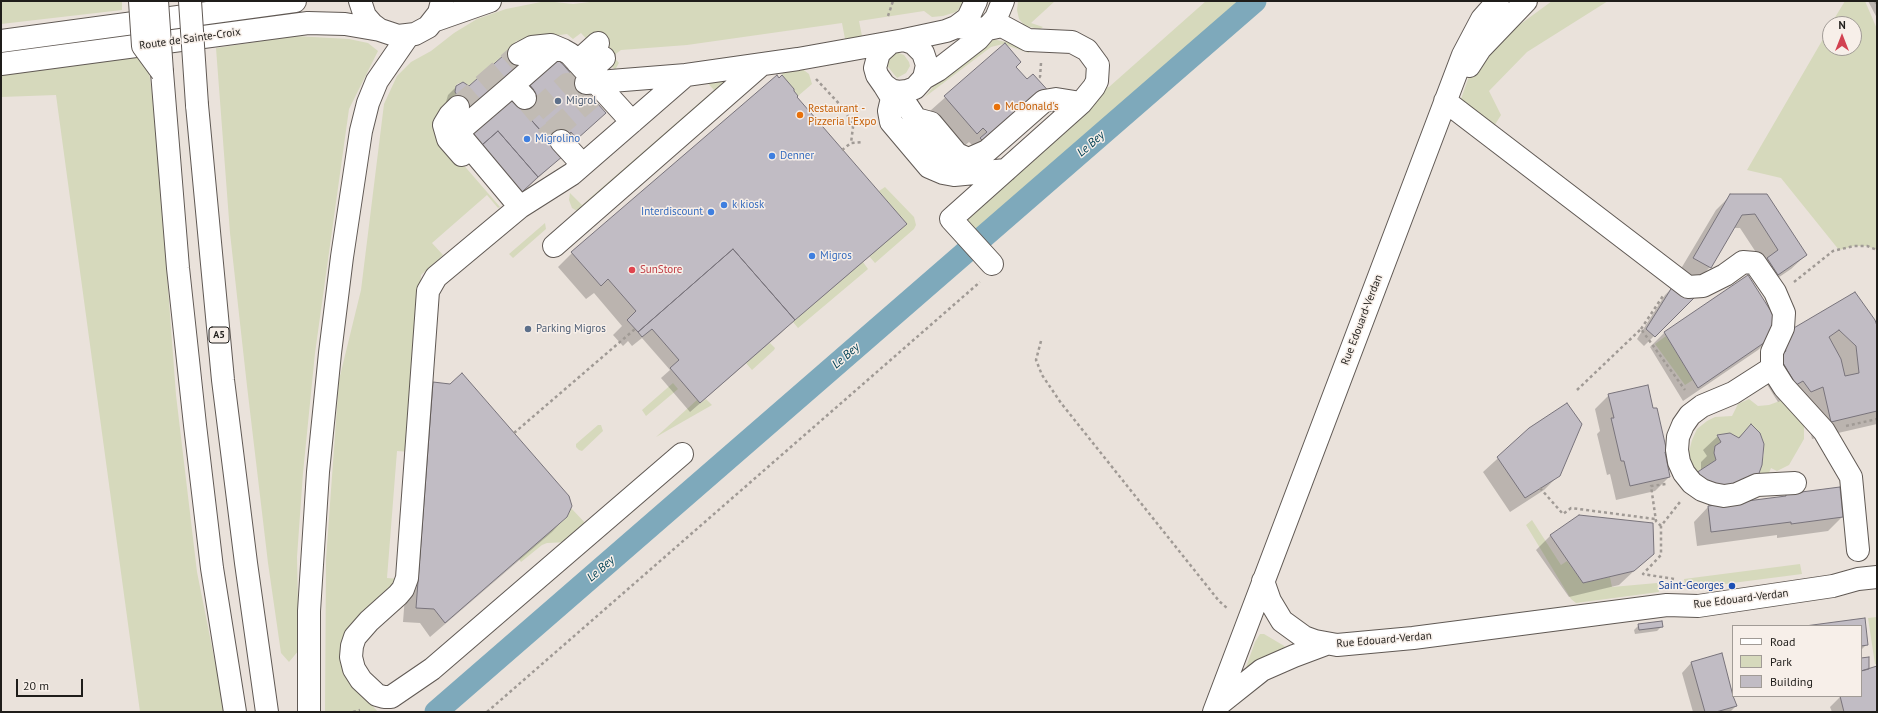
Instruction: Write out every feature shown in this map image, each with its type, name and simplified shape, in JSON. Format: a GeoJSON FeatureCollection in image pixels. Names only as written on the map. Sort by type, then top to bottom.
{"type":"FeatureCollection","features":[{"type":"Feature","properties":{"kind":"main road"},"geometry":{"type":"LineString","coordinates":[[140,1],[143,46],[162,72]]}},
{"type":"Feature","properties":{"kind":"main road"},"geometry":{"type":"LineString","coordinates":[[157,1],[179,276],[212,568],[235,712]]}},
{"type":"Feature","properties":{"kind":"main road","name":"A5"},"geometry":{"type":"LineString","coordinates":[[190,1],[197,105],[222,372],[246,564],[267,712]]}},
{"type":"Feature","properties":{"kind":"main road"},"geometry":{"type":"LineString","coordinates":[[1,41],[295,1]]}},
{"type":"Feature","properties":{"kind":"main road","name":"Route de Sainte-Croix"},"geometry":{"type":"LineString","coordinates":[[360,1],[365,16],[380,30]]}},
{"type":"Feature","properties":{"kind":"main road"},"geometry":{"type":"LineString","coordinates":[[309,712],[309,611],[319,465],[330,353],[361,131],[368,103],[377,81],[408,36],[422,31],[433,22],[439,13],[442,1]]}},
{"type":"Feature","properties":{"kind":"main road"},"geometry":{"type":"LineString","coordinates":[[433,22],[490,1]]}},
{"type":"Feature","properties":{"kind":"main road"},"geometry":{"type":"LineString","coordinates":[[956,27],[968,18],[976,1]]}},
{"type":"Feature","properties":{"kind":"main road"},"geometry":{"type":"LineString","coordinates":[[1444,101],[1463,55],[1479,25],[1498,1]]}},
{"type":"Feature","properties":{"kind":"main road"},"geometry":{"type":"LineString","coordinates":[[1444,101],[1480,49],[1526,1]]}},
{"type":"Feature","properties":{"kind":"main road"},"geometry":{"type":"LineString","coordinates":[[516,211],[463,139],[461,131],[464,127],[519,91],[553,50],[581,71],[686,75],[897,42],[998,16]]}},
{"type":"Feature","properties":{"kind":"main road"},"geometry":{"type":"LineString","coordinates":[[891,88],[915,88],[924,78],[938,70],[959,54],[998,16]]}},
{"type":"Feature","properties":{"kind":"main road"},"geometry":{"type":"LineString","coordinates":[[988,272],[954,222],[1006,170],[1081,103],[1094,87],[1098,72],[1096,60],[1087,50],[1072,42],[1028,40],[998,16]]}},
{"type":"Feature","properties":{"kind":"main road","name":"Route de Sainte-Croix"},"geometry":{"type":"LineString","coordinates":[[1,64],[308,23],[333,23],[380,30],[398,36],[408,36]]}},
{"type":"Feature","properties":{"kind":"main road"},"geometry":{"type":"LineString","coordinates":[[924,78],[927,65],[923,53],[913,43],[897,42],[884,47],[876,60],[877,75],[891,88],[916,120],[916,132],[937,155],[946,160],[968,159],[987,151],[1044,100],[1056,99],[1081,103]]}},
{"type":"Feature","properties":{"kind":"main road"},"geometry":{"type":"LineString","coordinates":[[519,54],[532,47],[551,45],[581,71],[632,122]]}},
{"type":"Feature","properties":{"kind":"main road"},"geometry":{"type":"LineString","coordinates":[[581,71],[601,50]]}},
{"type":"Feature","properties":{"kind":"main road"},"geometry":{"type":"LineString","coordinates":[[554,246],[761,64]]}},
{"type":"Feature","properties":{"kind":"main road"},"geometry":{"type":"LineString","coordinates":[[682,454],[432,669],[391,697],[384,697],[377,694],[361,680],[354,669],[351,657],[355,637],[369,621],[398,595],[403,589],[407,578],[430,286],[436,277],[516,211],[572,174],[686,75]]}},
{"type":"Feature","properties":{"kind":"main road"},"geometry":{"type":"LineString","coordinates":[[891,88],[892,98],[889,111],[891,122],[929,167],[943,173],[954,175],[1006,170]]}},
{"type":"Feature","properties":{"kind":"main road"},"geometry":{"type":"LineString","coordinates":[[1444,101],[1688,287],[1703,286],[1725,275],[1743,262],[1755,263],[1775,292],[1784,313],[1783,328],[1772,352],[1772,368],[1784,387],[1824,431],[1852,477],[1858,550]]}},
{"type":"Feature","properties":{"kind":"main road","name":"Rue Edouard-Verdan"},"geometry":{"type":"LineString","coordinates":[[1444,101],[1264,581],[1270,601],[1282,621],[1292,630],[1304,637],[1326,644],[1337,645],[1413,638],[1667,605],[1698,606],[1789,593],[1877,577]]}},
{"type":"Feature","properties":{"kind":"main road"},"geometry":{"type":"LineString","coordinates":[[458,107],[450,115],[444,125],[448,139],[516,211]]}},
{"type":"Feature","properties":{"kind":"main road"},"geometry":{"type":"LineString","coordinates":[[561,141],[582,164]]}},
{"type":"Feature","properties":{"kind":"main road"},"geometry":{"type":"LineString","coordinates":[[1772,368],[1733,394],[1698,408],[1690,415],[1678,436],[1677,450],[1679,462],[1692,483],[1702,490],[1712,494],[1724,496],[1737,494],[1757,485],[1795,483]]}},
{"type":"Feature","properties":{"kind":"main road"},"geometry":{"type":"LineString","coordinates":[[1215,709],[1264,581]]}},
{"type":"Feature","properties":{"kind":"main road"},"geometry":{"type":"LineString","coordinates":[[1215,709],[1262,670],[1326,644]]}},
{"type":"Feature","properties":{"kind":"path"},"geometry":{"type":"LineString","coordinates":[[888,16],[893,1]]}},
{"type":"Feature","properties":{"kind":"path"},"geometry":{"type":"LineString","coordinates":[[1875,1],[1877,5]]}},
{"type":"Feature","properties":{"kind":"path"},"geometry":{"type":"LineString","coordinates":[[813,76],[845,110],[853,126],[851,143]]}},
{"type":"Feature","properties":{"kind":"path"},"geometry":{"type":"LineString","coordinates":[[842,150],[851,143],[863,142]]}},
{"type":"Feature","properties":{"kind":"path"},"geometry":{"type":"LineString","coordinates":[[1775,292],[1786,288],[1833,250],[1854,246],[1867,246],[1877,250]]}},
{"type":"Feature","properties":{"kind":"path"},"geometry":{"type":"LineString","coordinates":[[487,712],[954,305],[988,272]]}},
{"type":"Feature","properties":{"kind":"path"},"geometry":{"type":"LineString","coordinates":[[1577,390],[1641,329],[1675,278]]}},
{"type":"Feature","properties":{"kind":"path"},"geometry":{"type":"LineString","coordinates":[[514,433],[635,329]]}},
{"type":"Feature","properties":{"kind":"path"},"geometry":{"type":"LineString","coordinates":[[1641,329],[1698,408]]}},
{"type":"Feature","properties":{"kind":"path"},"geometry":{"type":"LineString","coordinates":[[1041,342],[1036,360],[1042,375],[1060,403],[1219,601],[1247,625]]}},
{"type":"Feature","properties":{"kind":"path"},"geometry":{"type":"LineString","coordinates":[[1824,431],[1877,419]]}},
{"type":"Feature","properties":{"kind":"path"},"geometry":{"type":"LineString","coordinates":[[1661,526],[1655,519],[1651,486],[1692,483]]}},
{"type":"Feature","properties":{"kind":"path"},"geometry":{"type":"LineString","coordinates":[[1674,579],[1643,574],[1661,555],[1661,526],[1692,483]]}},
{"type":"Feature","properties":{"kind":"path"},"geometry":{"type":"LineString","coordinates":[[1540,488],[1563,514],[1571,508],[1655,519]]}},
{"type":"Feature","properties":{"kind":"green space"},"geometry":{"type":"Polygon","coordinates":[[[1,1],[122,1],[122,10],[1,24],[1,1]]]}},
{"type":"Feature","properties":{"kind":"green space"},"geometry":{"type":"Polygon","coordinates":[[[546,1],[573,4],[598,1],[963,1],[962,5],[956,12],[943,16],[932,17],[924,11],[859,21],[862,36],[859,40],[850,43],[845,39],[842,23],[687,45],[621,50],[613,56],[619,63],[615,70],[581,33],[573,39],[567,34],[516,41],[512,47],[469,86],[463,82],[457,84],[455,90],[457,95],[433,122],[435,132],[500,207],[498,208],[487,195],[432,243],[443,255],[421,275],[411,452],[397,451],[387,578],[400,579],[378,604],[351,681],[378,712],[325,712],[326,559],[339,380],[361,290],[384,104],[397,76],[411,62],[431,51],[454,33],[477,19],[506,9],[546,1]]]}},
{"type":"Feature","properties":{"kind":"green space"},"geometry":{"type":"Polygon","coordinates":[[[1018,1],[1055,1],[1031,23],[1043,27],[1040,29],[1025,26],[1019,19],[1017,10],[1018,1]]]}},
{"type":"Feature","properties":{"kind":"green space"},"geometry":{"type":"Polygon","coordinates":[[[1206,1],[1250,1],[976,238],[963,217],[1101,89],[1109,87],[1206,1]]]}},
{"type":"Feature","properties":{"kind":"green space"},"geometry":{"type":"Polygon","coordinates":[[[1552,1],[1608,1],[1527,52],[1489,91],[1501,115],[1491,131],[1460,102],[1468,79],[1484,56],[1507,34],[1552,1]]]}},
{"type":"Feature","properties":{"kind":"green space"},"geometry":{"type":"Polygon","coordinates":[[[1845,1],[1865,1],[1877,29],[1877,250],[1867,246],[1854,246],[1839,250],[1781,178],[1747,170],[1822,41],[1822,56],[1862,56],[1862,16],[1836,16],[1845,1]]]}},
{"type":"Feature","properties":{"kind":"green space"},"geometry":{"type":"Polygon","coordinates":[[[295,36],[349,39],[368,43],[378,51],[349,109],[315,353],[303,473],[297,557],[299,650],[289,662],[281,653],[268,563],[230,233],[216,48],[295,36]]]}},
{"type":"Feature","properties":{"kind":"green space"},"geometry":{"type":"Polygon","coordinates":[[[992,39],[1030,47],[1029,53],[1003,44],[991,47],[925,97],[936,83],[992,39]]]}},
{"type":"Feature","properties":{"kind":"green space"},"geometry":{"type":"Polygon","coordinates":[[[146,51],[155,114],[176,395],[197,572],[225,712],[140,712],[56,95],[1,97],[1,74],[146,51]]]}},
{"type":"Feature","properties":{"kind":"green space"},"geometry":{"type":"Polygon","coordinates":[[[896,52],[904,55],[910,66],[906,73],[897,78],[884,62],[896,52]]]}},
{"type":"Feature","properties":{"kind":"green space"},"geometry":{"type":"Polygon","coordinates":[[[783,68],[801,68],[809,74],[812,84],[798,96],[782,75],[783,68]]]}},
{"type":"Feature","properties":{"kind":"green space"},"geometry":{"type":"Polygon","coordinates":[[[703,78],[728,79],[728,83],[584,212],[577,211],[572,208],[569,200],[570,193],[582,205],[714,90],[703,78]]]}},
{"type":"Feature","properties":{"kind":"green space"},"geometry":{"type":"Polygon","coordinates":[[[885,187],[914,217],[916,225],[914,229],[875,263],[869,256],[907,224],[879,191],[885,187]]]}},
{"type":"Feature","properties":{"kind":"green space"},"geometry":{"type":"Polygon","coordinates":[[[545,223],[546,229],[513,258],[509,254],[545,223]]]}},
{"type":"Feature","properties":{"kind":"green space"},"geometry":{"type":"Polygon","coordinates":[[[863,262],[868,269],[798,328],[793,322],[863,262]]]}},
{"type":"Feature","properties":{"kind":"green space"},"geometry":{"type":"Polygon","coordinates":[[[1666,336],[1693,380],[1685,385],[1655,344],[1666,336]]]}},
{"type":"Feature","properties":{"kind":"green space"},"geometry":{"type":"Polygon","coordinates":[[[770,343],[775,348],[774,350],[752,370],[746,363],[770,343]]]}},
{"type":"Feature","properties":{"kind":"green space"},"geometry":{"type":"Polygon","coordinates":[[[673,383],[678,389],[646,416],[642,410],[673,383]]]}},
{"type":"Feature","properties":{"kind":"green space"},"geometry":{"type":"Polygon","coordinates":[[[698,399],[701,403],[706,399],[712,405],[656,437],[698,399]]]}},
{"type":"Feature","properties":{"kind":"green space"},"geometry":{"type":"Polygon","coordinates":[[[1749,399],[1758,406],[1769,405],[1785,399],[1804,425],[1804,439],[1789,465],[1777,471],[1771,468],[1767,478],[1759,473],[1764,454],[1764,444],[1760,433],[1751,424],[1739,438],[1730,433],[1717,435],[1721,442],[1715,446],[1714,453],[1716,460],[1696,473],[1690,463],[1689,452],[1697,429],[1715,417],[1732,416],[1738,404],[1749,399]]]}},
{"type":"Feature","properties":{"kind":"green space"},"geometry":{"type":"Polygon","coordinates":[[[598,425],[601,425],[603,431],[582,451],[579,450],[576,447],[576,444],[598,425]]]}},
{"type":"Feature","properties":{"kind":"green space"},"geometry":{"type":"Polygon","coordinates":[[[571,508],[588,526],[568,542],[547,543],[542,545],[521,562],[519,559],[567,517],[571,508]]]}},
{"type":"Feature","properties":{"kind":"green space"},"geometry":{"type":"Polygon","coordinates":[[[1532,520],[1561,565],[1567,561],[1583,583],[1610,577],[1612,587],[1657,583],[1659,592],[1576,603],[1571,599],[1526,525],[1532,520]]]}},
{"type":"Feature","properties":{"kind":"green space"},"geometry":{"type":"Polygon","coordinates":[[[1800,564],[1802,574],[1686,589],[1684,579],[1800,564]]]}},
{"type":"Feature","properties":{"kind":"green space"},"geometry":{"type":"Polygon","coordinates":[[[1877,617],[1877,664],[1875,664],[1868,618],[1877,617]]]}},
{"type":"Feature","properties":{"kind":"green space"},"geometry":{"type":"Polygon","coordinates":[[[1260,634],[1264,634],[1286,647],[1245,670],[1255,642],[1260,634]]]}},
{"type":"Feature","properties":{"kind":"building","name":"McDonald's"},"geometry":{"type":"Polygon","coordinates":[[[1005,43],[1021,62],[1016,67],[1027,79],[1033,74],[1053,96],[991,150],[980,138],[987,132],[983,128],[977,134],[944,96],[1005,43]]]}},
{"type":"Feature","properties":{"kind":"building"},"geometry":{"type":"Polygon","coordinates":[[[513,47],[525,62],[463,113],[452,100],[457,95],[455,92],[456,86],[463,82],[469,86],[513,47]]]}},
{"type":"Feature","properties":{"kind":"building","name":"Migrol"},"geometry":{"type":"Polygon","coordinates":[[[558,59],[606,113],[577,139],[571,132],[555,147],[517,104],[534,90],[529,84],[558,59]]]}},
{"type":"Feature","properties":{"kind":"building"},"geometry":{"type":"Polygon","coordinates":[[[777,75],[779,78],[782,75],[794,89],[798,96],[797,97],[907,224],[795,320],[733,249],[638,332],[627,320],[636,311],[608,279],[601,286],[571,252],[777,75]]]}},
{"type":"Feature","properties":{"kind":"building","name":"Migrolino"},"geometry":{"type":"Polygon","coordinates":[[[512,98],[563,156],[538,177],[498,131],[482,145],[471,132],[512,98]]]}},
{"type":"Feature","properties":{"kind":"building"},"geometry":{"type":"Polygon","coordinates":[[[498,131],[538,177],[522,192],[482,145],[498,131]]]}},
{"type":"Feature","properties":{"kind":"building"},"geometry":{"type":"Polygon","coordinates":[[[1730,194],[1767,194],[1807,255],[1778,275],[1767,258],[1778,250],[1755,214],[1742,215],[1711,268],[1693,258],[1730,194]]]}},
{"type":"Feature","properties":{"kind":"building"},"geometry":{"type":"Polygon","coordinates":[[[733,249],[795,320],[700,403],[670,368],[679,360],[652,329],[642,337],[638,332],[733,249]]]}},
{"type":"Feature","properties":{"kind":"building"},"geometry":{"type":"Polygon","coordinates":[[[1748,275],[1774,316],[1774,336],[1698,388],[1664,332],[1748,275]]]}},
{"type":"Feature","properties":{"kind":"building"},"geometry":{"type":"Polygon","coordinates":[[[1674,284],[1694,298],[1655,337],[1646,329],[1674,284]]]}},
{"type":"Feature","properties":{"kind":"building"},"geometry":{"type":"Polygon","coordinates":[[[1855,292],[1875,320],[1877,326],[1877,411],[1831,422],[1823,387],[1811,392],[1803,381],[1796,385],[1779,356],[1786,351],[1781,341],[1787,332],[1855,292]],[[1839,330],[1829,337],[1841,359],[1845,376],[1859,373],[1856,346],[1839,330]]]}},
{"type":"Feature","properties":{"kind":"building"},"geometry":{"type":"Polygon","coordinates":[[[462,373],[569,496],[572,506],[567,517],[445,623],[434,609],[416,608],[433,382],[450,384],[462,373]]]}},
{"type":"Feature","properties":{"kind":"building"},"geometry":{"type":"Polygon","coordinates":[[[1648,385],[1653,408],[1657,408],[1667,452],[1665,452],[1670,477],[1630,486],[1624,461],[1621,461],[1611,418],[1614,418],[1608,394],[1648,385]]]}},
{"type":"Feature","properties":{"kind":"building"},"geometry":{"type":"Polygon","coordinates":[[[1567,403],[1582,424],[1560,476],[1525,498],[1497,457],[1529,428],[1567,403]]]}},
{"type":"Feature","properties":{"kind":"building"},"geometry":{"type":"Polygon","coordinates":[[[1751,424],[1760,433],[1764,444],[1762,465],[1758,476],[1721,488],[1703,480],[1696,473],[1716,460],[1714,453],[1715,446],[1721,442],[1717,435],[1730,433],[1739,438],[1751,424]]]}},
{"type":"Feature","properties":{"kind":"building"},"geometry":{"type":"Polygon","coordinates":[[[1840,487],[1843,517],[1711,532],[1708,506],[1786,496],[1786,494],[1840,487]]]}},
{"type":"Feature","properties":{"kind":"building"},"geometry":{"type":"Polygon","coordinates":[[[1579,515],[1653,523],[1654,554],[1634,571],[1583,583],[1550,535],[1579,515]]]}},
{"type":"Feature","properties":{"kind":"building"},"geometry":{"type":"Polygon","coordinates":[[[1865,618],[1868,645],[1862,646],[1862,625],[1812,625],[1865,618]]]}},
{"type":"Feature","properties":{"kind":"building"},"geometry":{"type":"Polygon","coordinates":[[[1662,621],[1663,627],[1639,630],[1638,624],[1662,621]]]}},
{"type":"Feature","properties":{"kind":"building"},"geometry":{"type":"Polygon","coordinates":[[[1722,653],[1732,697],[1733,697],[1737,706],[1716,712],[1705,712],[1691,662],[1722,653]]]}},
{"type":"Feature","properties":{"kind":"building"},"geometry":{"type":"Polygon","coordinates":[[[1869,657],[1869,669],[1862,671],[1862,658],[1869,657]]]}},
{"type":"Feature","properties":{"kind":"building"},"geometry":{"type":"Polygon","coordinates":[[[1877,666],[1877,712],[1844,712],[1840,697],[1862,697],[1862,671],[1877,666]]]}},
{"type":"Feature","properties":{"kind":"waterway","name":"Le Bey"},"geometry":{"type":"LineString","coordinates":[[436,712],[1255,1]]}},
{"type":"Feature","properties":{"kind":"tunnel"},"geometry":{"type":"LineString","coordinates":[[458,107],[519,54]]}},
{"type":"Feature","properties":{"kind":"tunnel"},"geometry":{"type":"LineString","coordinates":[[536,111],[567,84],[580,83]]}},
{"type":"Feature","properties":{"kind":"tunnel"},"geometry":{"type":"LineString","coordinates":[[553,131],[592,97]]}},
{"type":"Feature","properties":{"kind":"tunnel"},"geometry":{"type":"LineString","coordinates":[[525,98],[561,141]]}},
{"type":"Feature","properties":{"kind":"place","name":"Migrol"},"geometry":{"type":"Point","coordinates":[558,101]}},
{"type":"Feature","properties":{"kind":"place","name":"McDonald's"},"geometry":{"type":"Point","coordinates":[997,107]}},
{"type":"Feature","properties":{"kind":"place","name":"Restaurant - Pizzeria l'Expo"},"geometry":{"type":"Point","coordinates":[800,115]}},
{"type":"Feature","properties":{"kind":"place","name":"Migrolino"},"geometry":{"type":"Point","coordinates":[527,139]}},
{"type":"Feature","properties":{"kind":"place","name":"Denner"},"geometry":{"type":"Point","coordinates":[772,156]}},
{"type":"Feature","properties":{"kind":"place","name":"k kiosk"},"geometry":{"type":"Point","coordinates":[724,205]}},
{"type":"Feature","properties":{"kind":"place","name":"Interdiscount"},"geometry":{"type":"Point","coordinates":[711,212]}},
{"type":"Feature","properties":{"kind":"place","name":"Migros"},"geometry":{"type":"Point","coordinates":[812,256]}},
{"type":"Feature","properties":{"kind":"place","name":"SunStore"},"geometry":{"type":"Point","coordinates":[632,270]}},
{"type":"Feature","properties":{"kind":"place","name":"Parking Migros"},"geometry":{"type":"Point","coordinates":[528,329]}},
{"type":"Feature","properties":{"kind":"place","name":"Saint-Georges"},"geometry":{"type":"Point","coordinates":[1732,586]}}]}
